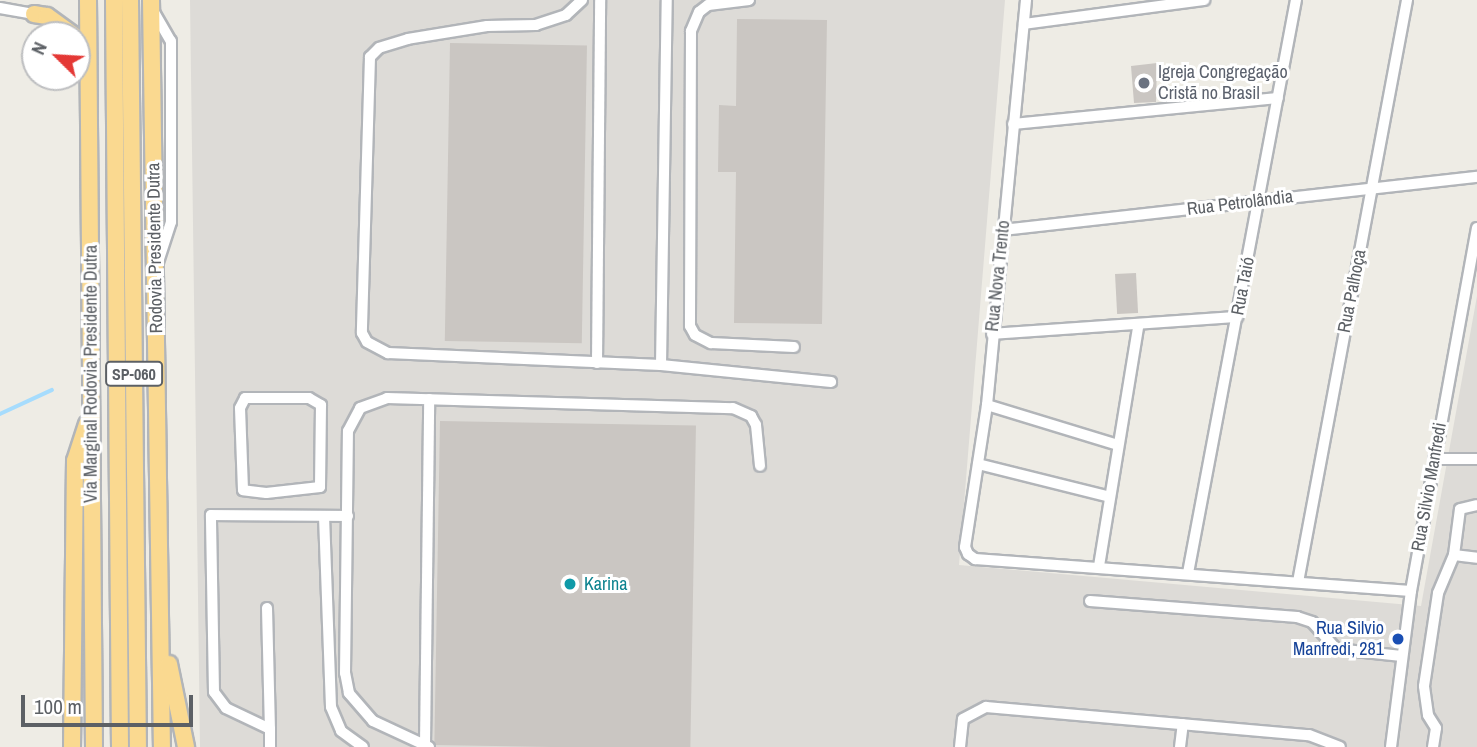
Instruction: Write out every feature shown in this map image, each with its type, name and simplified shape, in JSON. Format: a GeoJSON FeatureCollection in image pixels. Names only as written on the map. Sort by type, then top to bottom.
{"type":"FeatureCollection","features":[{"type":"Feature","properties":{"kind":"highway","name":"Via Marginal Rodovia Presidente Dutra"},"geometry":{"type":"LineString","coordinates":[[88,0],[94,747]]}},
{"type":"Feature","properties":{"kind":"highway","name":"SP-060"},"geometry":{"type":"LineString","coordinates":[[114,0],[120,747]]}},
{"type":"Feature","properties":{"kind":"highway","name":"Rodovia Presidente Dutra"},"geometry":{"type":"LineString","coordinates":[[130,0],[138,747]]}},
{"type":"Feature","properties":{"kind":"highway","name":"Rodovia Presidente Dutra"},"geometry":{"type":"LineString","coordinates":[[151,3],[162,747]]}},
{"type":"Feature","properties":{"kind":"highway"},"geometry":{"type":"LineString","coordinates":[[34,14],[47,16],[54,21]]}},
{"type":"Feature","properties":{"kind":"highway"},"geometry":{"type":"LineString","coordinates":[[78,91],[79,133],[89,169]]}},
{"type":"Feature","properties":{"kind":"highway"},"geometry":{"type":"LineString","coordinates":[[72,747],[75,461],[91,412]]}},
{"type":"Feature","properties":{"kind":"highway"},"geometry":{"type":"LineString","coordinates":[[162,626],[186,747]]}},
{"type":"Feature","properties":{"kind":"street"},"geometry":{"type":"LineString","coordinates":[[582,0],[566,15],[536,25],[487,26],[408,39],[379,48],[370,57],[362,332],[376,349],[388,353],[661,365],[831,382]]}},
{"type":"Feature","properties":{"kind":"street"},"geometry":{"type":"LineString","coordinates":[[597,363],[600,0]]}},
{"type":"Feature","properties":{"kind":"street"},"geometry":{"type":"LineString","coordinates":[[661,365],[667,0]]}},
{"type":"Feature","properties":{"kind":"street"},"geometry":{"type":"LineString","coordinates":[[749,0],[708,5],[699,12],[691,31],[690,326],[695,335],[711,343],[794,347]]}},
{"type":"Feature","properties":{"kind":"street","name":"Rua Nova Trento"},"geometry":{"type":"LineString","coordinates":[[1026,0],[987,405],[966,551],[975,559],[1099,566]]}},
{"type":"Feature","properties":{"kind":"street"},"geometry":{"type":"LineString","coordinates":[[1024,24],[1204,0]]}},
{"type":"Feature","properties":{"kind":"street","name":"Rua Taió"},"geometry":{"type":"LineString","coordinates":[[1188,573],[1296,0]]}},
{"type":"Feature","properties":{"kind":"street","name":"Rua Palhoça"},"geometry":{"type":"LineString","coordinates":[[1298,582],[1407,0]]}},
{"type":"Feature","properties":{"kind":"street"},"geometry":{"type":"LineString","coordinates":[[0,8],[34,14]]}},
{"type":"Feature","properties":{"kind":"street"},"geometry":{"type":"LineString","coordinates":[[1013,124],[1278,98]]}},
{"type":"Feature","properties":{"kind":"street","name":"Rua Petrolândia"},"geometry":{"type":"LineString","coordinates":[[1003,230],[1477,177]]}},
{"type":"Feature","properties":{"kind":"street","name":"Rua Silvio Manfredi"},"geometry":{"type":"LineString","coordinates":[[1391,747],[1411,591],[1477,228]]}},
{"type":"Feature","properties":{"kind":"street"},"geometry":{"type":"LineString","coordinates":[[992,334],[1138,327],[1237,317]]}},
{"type":"Feature","properties":{"kind":"street"},"geometry":{"type":"LineString","coordinates":[[1138,327],[1099,566],[1411,591]]}},
{"type":"Feature","properties":{"kind":"street"},"geometry":{"type":"LineString","coordinates":[[316,399],[321,405],[320,487],[314,491],[266,493],[251,493],[241,483],[240,402],[316,399]]}},
{"type":"Feature","properties":{"kind":"street"},"geometry":{"type":"LineString","coordinates":[[429,399],[427,746],[373,721],[349,693],[345,673],[348,431],[352,418],[372,401],[429,399],[733,408],[751,416],[756,425],[760,466]]}},
{"type":"Feature","properties":{"kind":"street"},"geometry":{"type":"LineString","coordinates":[[987,405],[1118,445]]}},
{"type":"Feature","properties":{"kind":"street"},"geometry":{"type":"LineString","coordinates":[[1434,459],[1477,459]]}},
{"type":"Feature","properties":{"kind":"street"},"geometry":{"type":"LineString","coordinates":[[978,464],[1110,497]]}},
{"type":"Feature","properties":{"kind":"street"},"geometry":{"type":"LineString","coordinates":[[266,493],[266,515]]}},
{"type":"Feature","properties":{"kind":"street"},"geometry":{"type":"LineString","coordinates":[[1433,747],[1436,728],[1428,715],[1424,686],[1438,593],[1454,555],[1461,509],[1477,505]]}},
{"type":"Feature","properties":{"kind":"street"},"geometry":{"type":"LineString","coordinates":[[270,729],[226,709],[211,679],[211,515],[348,516]]}},
{"type":"Feature","properties":{"kind":"street"},"geometry":{"type":"LineString","coordinates":[[324,516],[331,707],[341,731],[363,747]]}},
{"type":"Feature","properties":{"kind":"street"},"geometry":{"type":"LineString","coordinates":[[1454,555],[1477,558]]}},
{"type":"Feature","properties":{"kind":"street"},"geometry":{"type":"LineString","coordinates":[[1090,601],[1297,617],[1312,622],[1336,649],[1402,656]]}},
{"type":"Feature","properties":{"kind":"street"},"geometry":{"type":"LineString","coordinates":[[267,608],[270,747]]}},
{"type":"Feature","properties":{"kind":"street"},"geometry":{"type":"LineString","coordinates":[[960,747],[963,719],[986,707],[1309,735],[1340,747]]}},
{"type":"Feature","properties":{"kind":"street"},"geometry":{"type":"LineString","coordinates":[[1180,747],[1183,724]]}},
{"type":"Feature","properties":{"kind":"shaded area"},"geometry":{"type":"Polygon","coordinates":[[[190,0],[1005,0],[959,565],[1421,606],[1477,296],[1477,747],[200,747],[190,0]]]}},
{"type":"Feature","properties":{"kind":"building"},"geometry":{"type":"Polygon","coordinates":[[[737,19],[827,20],[822,324],[734,323],[736,172],[718,172],[719,105],[736,106],[737,19]]]}},
{"type":"Feature","properties":{"kind":"building"},"geometry":{"type":"Polygon","coordinates":[[[450,43],[587,45],[582,343],[445,341],[450,43]]]}},
{"type":"Feature","properties":{"kind":"building","name":"Igreja Congregação Cristã no Brasil"},"geometry":{"type":"Polygon","coordinates":[[[1157,63],[1156,102],[1134,103],[1131,66],[1157,63]]]}},
{"type":"Feature","properties":{"kind":"building"},"geometry":{"type":"Polygon","coordinates":[[[1136,273],[1138,313],[1117,314],[1115,274],[1136,273]]]}},
{"type":"Feature","properties":{"kind":"building","name":"Karina"},"geometry":{"type":"Polygon","coordinates":[[[440,421],[696,425],[690,747],[434,745],[440,421]]]}},
{"type":"Feature","properties":{"kind":"waterway"},"geometry":{"type":"LineString","coordinates":[[0,414],[52,390]]}},
{"type":"Feature","properties":{"kind":"place","name":"Igreja Congregação Cristã no Brasil"},"geometry":{"type":"Point","coordinates":[1144,83]}},
{"type":"Feature","properties":{"kind":"place","name":"Karina"},"geometry":{"type":"Point","coordinates":[570,584]}},
{"type":"Feature","properties":{"kind":"place","name":"Rua Silvio Manfredi, 281"},"geometry":{"type":"Point","coordinates":[1398,639]}}]}
